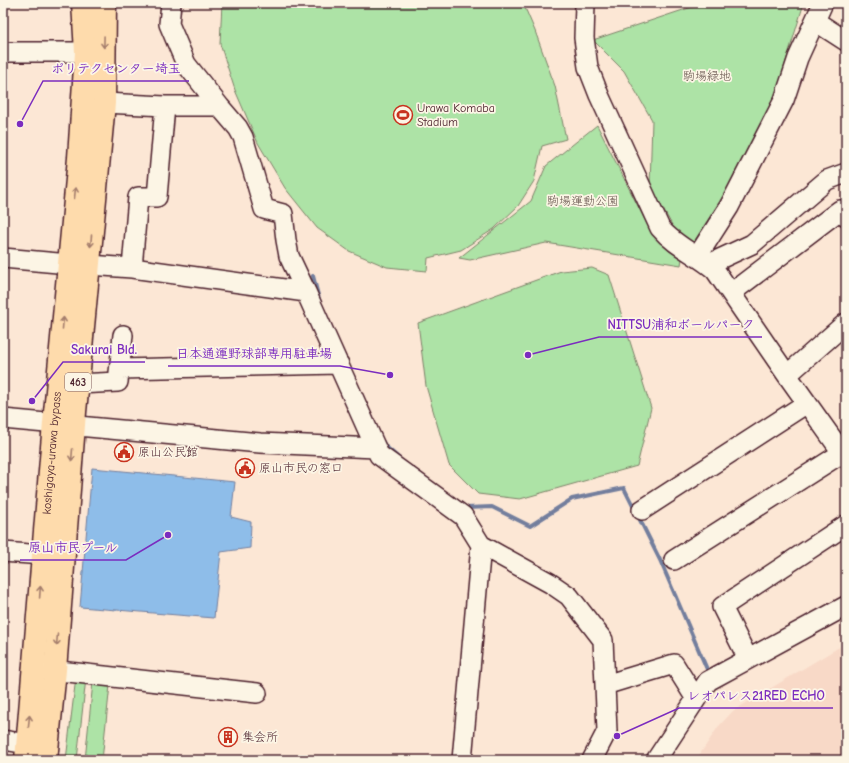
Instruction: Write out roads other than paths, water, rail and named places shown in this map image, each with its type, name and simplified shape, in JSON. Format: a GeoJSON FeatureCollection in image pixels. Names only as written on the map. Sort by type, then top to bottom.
{"type":"FeatureCollection","features":[{"type":"Feature","properties":{"kind":"highway","name":"koshigaya-urawa bypass"},"geometry":{"type":"LineString","coordinates":[[46,760],[43,555],[64,424],[78,384],[79,158],[86,52],[83,3]]}},
{"type":"Feature","properties":{"kind":"highway","name":"koshigaya-urawa bypass"},"geometry":{"type":"LineString","coordinates":[[27,752],[44,669],[79,264],[104,104],[105,3]]}},
{"type":"Feature","properties":{"kind":"street"},"geometry":{"type":"LineString","coordinates":[[171,3],[169,24],[186,64],[238,128],[243,137],[264,209],[283,214],[286,240],[290,256],[379,455],[463,516],[481,545],[550,583],[570,596],[603,640],[606,731],[594,759]]}},
{"type":"Feature","properties":{"kind":"street"},"geometry":{"type":"LineString","coordinates":[[585,3],[584,38],[588,67],[599,95],[660,228],[673,241],[715,270],[807,403],[842,447],[674,560]]}},
{"type":"Feature","properties":{"kind":"street"},"geometry":{"type":"LineString","coordinates":[[703,261],[784,100],[798,58],[823,3]]}},
{"type":"Feature","properties":{"kind":"street"},"geometry":{"type":"LineString","coordinates":[[815,20],[846,41]]}},
{"type":"Feature","properties":{"kind":"street"},"geometry":{"type":"LineString","coordinates":[[3,52],[86,52]]}},
{"type":"Feature","properties":{"kind":"street"},"geometry":{"type":"LineString","coordinates":[[104,104],[219,106]]}},
{"type":"Feature","properties":{"kind":"street"},"geometry":{"type":"LineString","coordinates":[[132,268],[138,197],[157,197],[165,106]]}},
{"type":"Feature","properties":{"kind":"street"},"geometry":{"type":"LineString","coordinates":[[703,261],[752,244],[826,180],[846,173]]}},
{"type":"Feature","properties":{"kind":"street"},"geometry":{"type":"LineString","coordinates":[[731,293],[840,210],[846,216]]}},
{"type":"Feature","properties":{"kind":"street"},"geometry":{"type":"LineString","coordinates":[[3,258],[132,268],[306,292]]}},
{"type":"Feature","properties":{"kind":"street"},"geometry":{"type":"LineString","coordinates":[[787,375],[846,324]]}},
{"type":"Feature","properties":{"kind":"street"},"geometry":{"type":"LineString","coordinates":[[78,384],[118,382],[123,335]]}},
{"type":"Feature","properties":{"kind":"street"},"geometry":{"type":"LineString","coordinates":[[120,369],[339,364]]}},
{"type":"Feature","properties":{"kind":"street"},"geometry":{"type":"LineString","coordinates":[[642,510],[807,403]]}},
{"type":"Feature","properties":{"kind":"street"},"geometry":{"type":"LineString","coordinates":[[3,419],[260,443],[376,448]]}},
{"type":"Feature","properties":{"kind":"street"},"geometry":{"type":"LineString","coordinates":[[748,659],[722,607],[846,525]]}},
{"type":"Feature","properties":{"kind":"street"},"geometry":{"type":"LineString","coordinates":[[462,760],[481,545]]}},
{"type":"Feature","properties":{"kind":"street"},"geometry":{"type":"LineString","coordinates":[[3,552],[43,555]]}},
{"type":"Feature","properties":{"kind":"street"},"geometry":{"type":"LineString","coordinates":[[656,760],[708,681],[846,606]]}},
{"type":"Feature","properties":{"kind":"street"},"geometry":{"type":"LineString","coordinates":[[605,685],[674,664],[696,699]]}},
{"type":"Feature","properties":{"kind":"street"},"geometry":{"type":"LineString","coordinates":[[44,669],[256,693]]}},
{"type":"Feature","properties":{"kind":"street"},"geometry":{"type":"LineString","coordinates":[[3,740],[27,752]]}},
{"type":"Feature","properties":{"kind":"water"},"geometry":{"type":"Polygon","coordinates":[[[92,468],[235,482],[231,517],[251,522],[250,548],[221,552],[214,618],[80,607],[92,468]]]}},
{"type":"Feature","properties":{"kind":"waterway"},"geometry":{"type":"LineString","coordinates":[[313,276],[320,303]]}},
{"type":"Feature","properties":{"kind":"waterway"},"geometry":{"type":"LineString","coordinates":[[383,442],[385,446],[401,460]]}},
{"type":"Feature","properties":{"kind":"waterway"},"geometry":{"type":"LineString","coordinates":[[464,507],[492,507],[530,526],[572,499],[624,488],[660,560],[709,674]]}},
{"type":"Feature","properties":{"kind":"place","name":"Urawa Komaba Stadium"},"geometry":{"type":"Point","coordinates":[403,115]}},
{"type":"Feature","properties":{"kind":"place","name":"ポリテクセンター埼玉"},"geometry":{"type":"Point","coordinates":[20,124]}},
{"type":"Feature","properties":{"kind":"place","name":"NITTSU浦和ボールパーク"},"geometry":{"type":"Point","coordinates":[528,355]}},
{"type":"Feature","properties":{"kind":"place","name":"日本通運野球部専用駐車場"},"geometry":{"type":"Point","coordinates":[390,375]}},
{"type":"Feature","properties":{"kind":"place","name":"Sakurai Bld."},"geometry":{"type":"Point","coordinates":[32,401]}},
{"type":"Feature","properties":{"kind":"place","name":"原山公民館"},"geometry":{"type":"Point","coordinates":[124,452]}},
{"type":"Feature","properties":{"kind":"place","name":"原山市民の窓口"},"geometry":{"type":"Point","coordinates":[245,468]}},
{"type":"Feature","properties":{"kind":"place","name":"原山市民プール"},"geometry":{"type":"Point","coordinates":[168,535]}},
{"type":"Feature","properties":{"kind":"place","name":"レオパレス21RED ECHO"},"geometry":{"type":"Point","coordinates":[617,736]}},
{"type":"Feature","properties":{"kind":"place","name":"集会所"},"geometry":{"type":"Point","coordinates":[228,737]}},
{"type":"Feature","properties":{"kind":"park label","name":"駒場緑地"},"geometry":{"type":"Point","coordinates":[707,76]}},
{"type":"Feature","properties":{"kind":"park label","name":"駒場運動公園"},"geometry":{"type":"Point","coordinates":[583,201]}}]}
